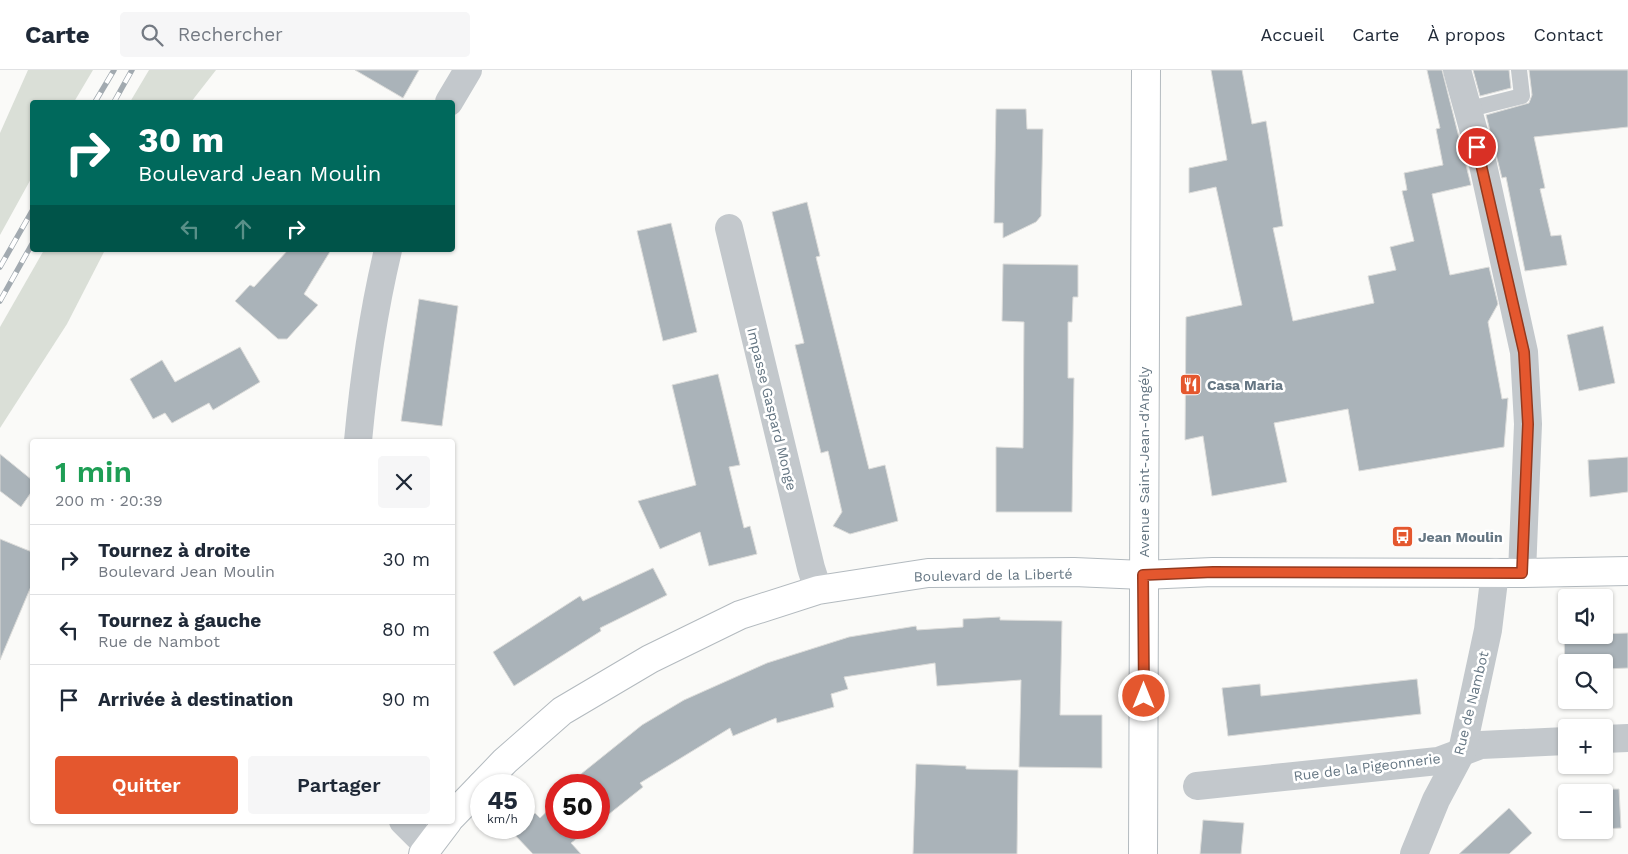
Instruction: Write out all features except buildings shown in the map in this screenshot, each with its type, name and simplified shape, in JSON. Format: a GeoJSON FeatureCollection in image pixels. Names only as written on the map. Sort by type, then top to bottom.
{"type":"FeatureCollection","features":[{"type":"Feature","properties":{"kind":"street"},"geometry":{"type":"LineString","coordinates":[[450,100],[468,70]]}},
{"type":"Feature","properties":{"kind":"street","name":"Avenue Saint-Jean-d'Angély"},"geometry":{"type":"LineString","coordinates":[[1143,854],[1146,70]]}},
{"type":"Feature","properties":{"kind":"street"},"geometry":{"type":"LineString","coordinates":[[1457,70],[1482,165],[1524,352],[1528,424],[1522,573]]}},
{"type":"Feature","properties":{"kind":"street","name":"Impasse Gaspard Monge"},"geometry":{"type":"LineString","coordinates":[[729,228],[811,568],[818,590]]}},
{"type":"Feature","properties":{"kind":"street"},"geometry":{"type":"LineString","coordinates":[[358,439],[374,309],[388,252]]}},
{"type":"Feature","properties":{"kind":"street","name":"Boulevard de la Liberté"},"geometry":{"type":"LineString","coordinates":[[493,774],[505,761],[562,711],[650,659],[740,615],[818,590],[928,573],[1074,572],[1143,575],[1213,572],[1522,573],[1628,571]]}},
{"type":"Feature","properties":{"kind":"street","name":"Rue de Nambot"},"geometry":{"type":"LineString","coordinates":[[1414,854],[1436,800],[1462,751],[1488,630],[1495,572]]}},
{"type":"Feature","properties":{"kind":"street"},"geometry":{"type":"LineString","coordinates":[[1613,739],[1628,738]]}},
{"type":"Feature","properties":{"kind":"street","name":"Rue de la Pigeonnerie"},"geometry":{"type":"LineString","coordinates":[[1197,786],[1438,761],[1482,745],[1558,741]]}},
{"type":"Feature","properties":{"kind":"street","name":"Boulevard de la Liberté"},"geometry":{"type":"LineString","coordinates":[[455,813],[470,798]]}},
{"type":"Feature","properties":{"kind":"street"},"geometry":{"type":"LineString","coordinates":[[404,824],[425,850],[446,824]]}},
{"type":"Feature","properties":{"kind":"lane"},"geometry":{"type":"LineString","coordinates":[[1466,110],[1522,96],[1519,70]]}},
{"type":"Feature","properties":{"kind":"shaded area"},"geometry":{"type":"Polygon","coordinates":[[[28,70],[93,70],[75,100],[30,100],[30,181],[0,235],[0,133],[28,70]]]}},
{"type":"Feature","properties":{"kind":"shaded area"},"geometry":{"type":"Polygon","coordinates":[[[149,70],[216,70],[193,100],[131,100],[149,70]]]}},
{"type":"Feature","properties":{"kind":"shaded area"},"geometry":{"type":"Polygon","coordinates":[[[43,252],[104,252],[67,324],[0,428],[0,327],[43,252]]]}},
{"type":"Feature","properties":{"kind":"railway"},"geometry":{"type":"LineString","coordinates":[[96,100],[114,70]]}},
{"type":"Feature","properties":{"kind":"railway"},"geometry":{"type":"LineString","coordinates":[[115,100],[132,70]]}},
{"type":"Feature","properties":{"kind":"railway"},"geometry":{"type":"LineString","coordinates":[[0,267],[30,214]]}},
{"type":"Feature","properties":{"kind":"railway"},"geometry":{"type":"LineString","coordinates":[[0,301],[30,248]]}},
{"type":"Feature","properties":{"kind":"place","name":"Casa Maria"},"geometry":{"type":"Point","coordinates":[1191,385]}},
{"type":"Feature","properties":{"kind":"place","name":"Jean Moulin"},"geometry":{"type":"Point","coordinates":[1402,537]}},
{"type":"Feature","properties":{"kind":"route"},"geometry":{"type":"LineString","coordinates":[[1144,696],[1143,575],[1213,572],[1522,573],[1528,424],[1524,352],[1477,147]]}}]}
